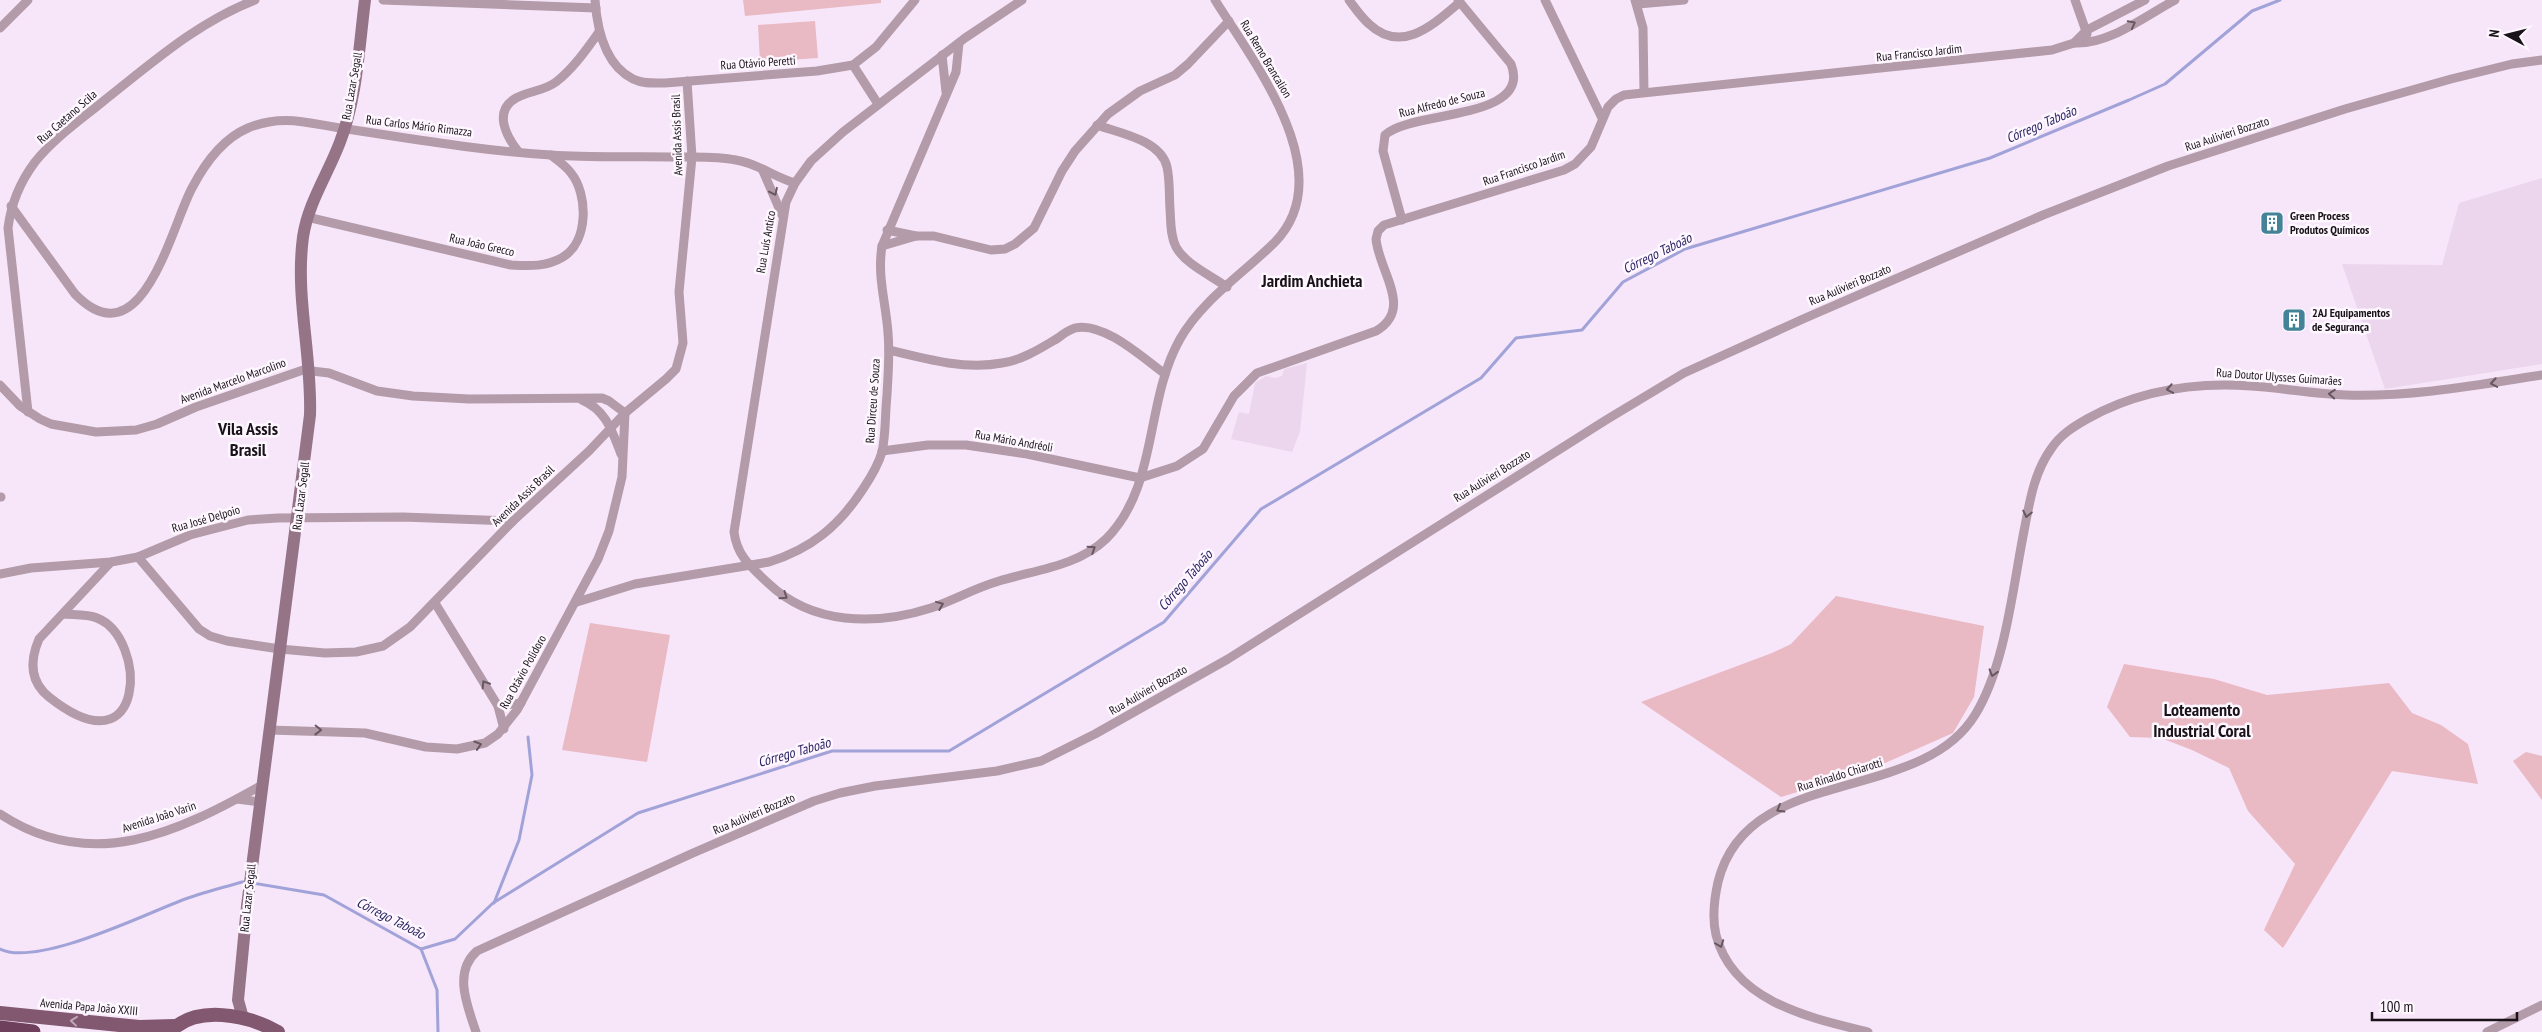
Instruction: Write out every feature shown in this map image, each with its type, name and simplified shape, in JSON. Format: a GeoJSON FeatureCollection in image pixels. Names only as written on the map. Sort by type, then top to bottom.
{"type":"FeatureCollection","features":[{"type":"Feature","properties":{"kind":"highway"},"geometry":{"type":"LineString","coordinates":[[0,1028],[33,1032]]}},
{"type":"Feature","properties":{"kind":"main road","name":"Avenida Papa João XXIII"},"geometry":{"type":"LineString","coordinates":[[0,1013],[172,1029],[204,1017],[226,1016],[243,1018],[278,1032]]}},
{"type":"Feature","properties":{"kind":"street"},"geometry":{"type":"LineString","coordinates":[[0,28],[28,0]]}},
{"type":"Feature","properties":{"kind":"street","name":"Rua Caetano Scila"},"geometry":{"type":"LineString","coordinates":[[28,412],[8,246],[11,206],[22,182],[36,162],[63,134],[170,48],[229,10],[255,0]]}},
{"type":"Feature","properties":{"kind":"street","name":"Rua Lazar Segall"},"geometry":{"type":"LineString","coordinates":[[243,1018],[238,1000],[247,906],[310,415],[310,370],[302,315],[303,239],[308,216],[344,129],[353,90],[365,0]]}},
{"type":"Feature","properties":{"kind":"street"},"geometry":{"type":"LineString","coordinates":[[383,0],[595,4]]}},
{"type":"Feature","properties":{"kind":"street"},"geometry":{"type":"LineString","coordinates":[[878,104],[853,66],[876,47],[916,0]]}},
{"type":"Feature","properties":{"kind":"street","name":"Rua Luís Antico"},"geometry":{"type":"LineString","coordinates":[[747,564],[736,544],[734,532],[782,214],[794,183],[811,161],[878,104],[959,42],[1022,0]]}},
{"type":"Feature","properties":{"kind":"street","name":"Rua Remo Brancalion"},"geometry":{"type":"LineString","coordinates":[[747,564],[773,588],[792,602],[819,613],[860,620],[915,613],[983,586],[1056,566],[1091,550],[1104,540],[1131,506],[1140,478],[1164,374],[1180,339],[1194,320],[1273,244],[1287,226],[1294,211],[1298,174],[1291,133],[1269,83],[1229,21],[1218,0]]}},
{"type":"Feature","properties":{"kind":"street"},"geometry":{"type":"LineString","coordinates":[[1349,0],[1370,25],[1391,35],[1404,37],[1417,35],[1429,28],[1459,1]]}},
{"type":"Feature","properties":{"kind":"street"},"geometry":{"type":"LineString","coordinates":[[1545,0],[1602,118]]}},
{"type":"Feature","properties":{"kind":"street"},"geometry":{"type":"LineString","coordinates":[[1644,92],[1643,28],[1636,2],[1684,0]]}},
{"type":"Feature","properties":{"kind":"street"},"geometry":{"type":"LineString","coordinates":[[2076,0],[2087,30],[2087,44],[2112,34],[2175,0]]}},
{"type":"Feature","properties":{"kind":"street","name":"Rua Francisco Jardim"},"geometry":{"type":"LineString","coordinates":[[2074,43],[2087,30],[2145,0]]}},
{"type":"Feature","properties":{"kind":"street","name":"Rua Alfredo de Souza"},"geometry":{"type":"LineString","coordinates":[[1402,220],[1383,151],[1385,135],[1400,125],[1484,107],[1496,102],[1510,90],[1512,84],[1513,71],[1510,64],[1459,1]]}},
{"type":"Feature","properties":{"kind":"street","name":"Rua Otávio Peretti"},"geometry":{"type":"LineString","coordinates":[[595,4],[599,32],[614,62],[633,79],[646,83],[816,71],[853,66]]}},
{"type":"Feature","properties":{"kind":"street"},"geometry":{"type":"LineString","coordinates":[[887,230],[916,236],[934,236],[990,250],[1005,249],[1015,244],[1034,228],[1062,171],[1097,125],[1125,100],[1182,70],[1229,21]]}},
{"type":"Feature","properties":{"kind":"street"},"geometry":{"type":"LineString","coordinates":[[518,151],[504,131],[503,121],[509,104],[516,98],[554,83],[567,73],[599,32]]}},
{"type":"Feature","properties":{"kind":"street","name":"Rua Dirceu de Souza"},"geometry":{"type":"LineString","coordinates":[[577,602],[635,584],[747,564],[769,562],[788,556],[819,540],[843,518],[851,507],[877,466],[882,451],[889,350],[879,274],[882,246],[887,230],[956,72],[959,42]]}},
{"type":"Feature","properties":{"kind":"street","name":"Rua Francisco Jardim"},"geometry":{"type":"LineString","coordinates":[[1140,478],[1177,466],[1203,449],[1234,396],[1256,373],[1384,326],[1391,319],[1394,308],[1393,296],[1376,239],[1378,231],[1384,226],[1564,170],[1575,164],[1591,147],[1602,118],[1616,99],[1644,92],[2028,54],[2052,50],[2074,43],[2087,44]]}},
{"type":"Feature","properties":{"kind":"street","name":"Rua Dirceu de Souza"},"geometry":{"type":"LineString","coordinates":[[942,56],[946,95]]}},
{"type":"Feature","properties":{"kind":"street","name":"Rua Aulivieri Bozzato"},"geometry":{"type":"LineString","coordinates":[[476,1032],[467,1000],[464,973],[468,960],[478,951],[693,853],[822,798],[875,786],[997,771],[1040,761],[1095,734],[1228,659],[1606,420],[1684,373],[1803,319],[2025,223],[2168,166],[2345,109],[2451,78],[2512,64],[2542,60]]}},
{"type":"Feature","properties":{"kind":"street","name":"Avenida Assis Brasil"},"geometry":{"type":"LineString","coordinates":[[138,557],[199,629],[210,636],[227,641],[280,649],[325,653],[356,652],[383,646],[396,639],[435,603],[513,521],[624,413],[676,369],[683,343],[680,292],[692,157],[687,81]]}},
{"type":"Feature","properties":{"kind":"street","name":"Rua Carlos Mário Rimazza"},"geometry":{"type":"LineString","coordinates":[[11,206],[83,303],[107,312],[120,312],[129,308],[140,299],[158,272],[191,189],[208,161],[226,142],[240,132],[274,120],[294,120],[344,129],[551,155],[735,159],[794,183]]}},
{"type":"Feature","properties":{"kind":"street"},"geometry":{"type":"LineString","coordinates":[[1097,125],[1134,139],[1161,154],[1167,165],[1171,232],[1176,248],[1187,259],[1227,287]]}},
{"type":"Feature","properties":{"kind":"street","name":"Rua João Grecco"},"geometry":{"type":"LineString","coordinates":[[308,216],[511,265],[530,266],[550,263],[565,256],[575,242],[584,214],[582,200],[572,174],[551,155]]}},
{"type":"Feature","properties":{"kind":"street"},"geometry":{"type":"LineString","coordinates":[[763,170],[782,214]]}},
{"type":"Feature","properties":{"kind":"street"},"geometry":{"type":"LineString","coordinates":[[882,246],[916,236]]}},
{"type":"Feature","properties":{"kind":"street"},"geometry":{"type":"LineString","coordinates":[[889,350],[950,363],[1002,363],[1026,356],[1074,329],[1089,328],[1101,331],[1119,340],[1164,374]]}},
{"type":"Feature","properties":{"kind":"street","name":"Avenida Marcelo Marcolino"},"geometry":{"type":"LineString","coordinates":[[0,385],[28,412],[51,424],[96,432],[136,430],[297,371],[310,370],[329,373],[377,391],[413,396],[597,398],[609,401],[624,413]]}},
{"type":"Feature","properties":{"kind":"street","name":"Rua Doutor Ulysses Guimarães"},"geometry":{"type":"LineString","coordinates":[[2041,467],[2051,448],[2065,432],[2091,417],[2163,390],[2215,385],[2346,395],[2388,394],[2468,387],[2542,375]]}},
{"type":"Feature","properties":{"kind":"street"},"geometry":{"type":"LineString","coordinates":[[578,397],[595,405],[610,428]]}},
{"type":"Feature","properties":{"kind":"street","name":"Rua Otávio Polidoro"},"geometry":{"type":"LineString","coordinates":[[269,730],[365,733],[426,747],[457,749],[485,742],[504,728],[521,703],[577,602],[609,531],[622,476],[624,413]]}},
{"type":"Feature","properties":{"kind":"street","name":"Rua Otávio Polidoro"},"geometry":{"type":"LineString","coordinates":[[610,428],[622,458]]}},
{"type":"Feature","properties":{"kind":"street","name":"Rua Mário Andréoli"},"geometry":{"type":"LineString","coordinates":[[882,451],[928,445],[966,445],[1027,454],[1140,478]]}},
{"type":"Feature","properties":{"kind":"street","name":"Rua Rinaldo Chiarotti"},"geometry":{"type":"LineString","coordinates":[[1868,1032],[1816,1020],[1788,1010],[1746,983],[1729,965],[1719,945],[1714,925],[1715,898],[1721,870],[1736,843],[1760,821],[1780,809],[1809,796],[1893,771],[1923,759],[1947,746],[1962,733],[1975,715],[1989,687],[1999,655],[2032,494],[2041,467]]}},
{"type":"Feature","properties":{"kind":"street","name":"Rua José Delpoio"},"geometry":{"type":"LineString","coordinates":[[0,574],[31,568],[110,562],[138,557],[190,535],[248,520],[403,517],[513,521]]}},
{"type":"Feature","properties":{"kind":"street"},"geometry":{"type":"LineString","coordinates":[[63,614],[97,618],[112,629],[122,640],[128,660],[130,688],[124,709],[107,722],[76,716],[42,691],[34,675],[32,654],[39,639],[110,562]]}},
{"type":"Feature","properties":{"kind":"street"},"geometry":{"type":"LineString","coordinates":[[435,603],[498,706],[504,728]]}},
{"type":"Feature","properties":{"kind":"street"},"geometry":{"type":"LineString","coordinates":[[498,706],[521,703]]}},
{"type":"Feature","properties":{"kind":"street","name":"Avenida João Varin"},"geometry":{"type":"LineString","coordinates":[[0,814],[16,824],[59,842],[111,844],[163,831],[211,813],[262,785]]}},
{"type":"Feature","properties":{"kind":"street"},"geometry":{"type":"LineString","coordinates":[[237,798],[260,802]]}},
{"type":"Feature","properties":{"kind":"street"},"geometry":{"type":"LineString","coordinates":[[226,1016],[238,1000]]}},
{"type":"Feature","properties":{"kind":"street"},"geometry":{"type":"LineString","coordinates":[[2487,1032],[2542,1005]]}},
{"type":"Feature","properties":{"kind":"shaded area"},"geometry":{"type":"Polygon","coordinates":[[[743,0],[881,0],[881,3],[745,16],[743,0]]]}},
{"type":"Feature","properties":{"kind":"shaded area"},"geometry":{"type":"Polygon","coordinates":[[[815,21],[818,58],[760,62],[758,25],[815,21]]]}},
{"type":"Feature","properties":{"kind":"shaded area"},"geometry":{"type":"Polygon","coordinates":[[[2542,178],[2542,364],[2385,389],[2342,264],[2442,265],[2459,203],[2542,178]]]}},
{"type":"Feature","properties":{"kind":"shaded area"},"geometry":{"type":"Polygon","coordinates":[[[1307,363],[1300,432],[1292,452],[1231,439],[1239,412],[1249,414],[1255,383],[1266,376],[1275,378],[1282,376],[1284,369],[1307,363]]]}},
{"type":"Feature","properties":{"kind":"shaded area"},"geometry":{"type":"Polygon","coordinates":[[[1836,596],[1984,626],[1974,697],[1953,733],[1867,771],[1781,797],[1641,702],[1772,653],[1791,644],[1836,596]]]}},
{"type":"Feature","properties":{"kind":"shaded area"},"geometry":{"type":"Polygon","coordinates":[[[590,623],[670,635],[647,762],[562,750],[590,623]]]}},
{"type":"Feature","properties":{"kind":"shaded area"},"geometry":{"type":"Polygon","coordinates":[[[2124,664],[2214,679],[2267,695],[2389,683],[2412,713],[2441,725],[2468,744],[2478,784],[2392,771],[2283,948],[2264,930],[2295,864],[2248,811],[2229,768],[2192,750],[2161,738],[2130,737],[2107,707],[2124,664]]]}},
{"type":"Feature","properties":{"kind":"shaded area"},"geometry":{"type":"Polygon","coordinates":[[[2526,752],[2542,756],[2542,800],[2513,761],[2526,752]]]}},
{"type":"Feature","properties":{"kind":"waterway","name":"Córrego Taboão"},"geometry":{"type":"LineString","coordinates":[[253,883],[324,895],[421,949],[455,939],[493,903],[638,813],[832,751],[949,751],[1164,622],[1261,509],[1481,378],[1516,338],[1582,330],[1623,282],[1685,249],[1990,158],[2129,100],[2165,84],[2252,11],[2280,0]]}},
{"type":"Feature","properties":{"kind":"waterway"},"geometry":{"type":"LineString","coordinates":[[494,903],[519,840],[532,775],[528,737]]}},
{"type":"Feature","properties":{"kind":"waterway","name":"Córrego Taboão"},"geometry":{"type":"LineString","coordinates":[[0,949],[17,953],[63,946],[116,928],[188,898],[247,882]]}},
{"type":"Feature","properties":{"kind":"waterway"},"geometry":{"type":"LineString","coordinates":[[421,949],[437,990],[438,1032]]}},
{"type":"Feature","properties":{"kind":"place","name":"Green Process Produtos Químicos"},"geometry":{"type":"Point","coordinates":[2272,223]}},
{"type":"Feature","properties":{"kind":"place","name":"2AJ Equipamentos de Segurança"},"geometry":{"type":"Point","coordinates":[2294,320]}},
{"type":"Feature","properties":{"kind":"district","name":"Jardim Anchieta"},"geometry":{"type":"Point","coordinates":[1312,281]}},
{"type":"Feature","properties":{"kind":"district","name":"Vila Assis Brasil"},"geometry":{"type":"Point","coordinates":[248,439]}},
{"type":"Feature","properties":{"kind":"district","name":"Loteamento Industrial Coral"},"geometry":{"type":"Point","coordinates":[2202,720]}}]}
